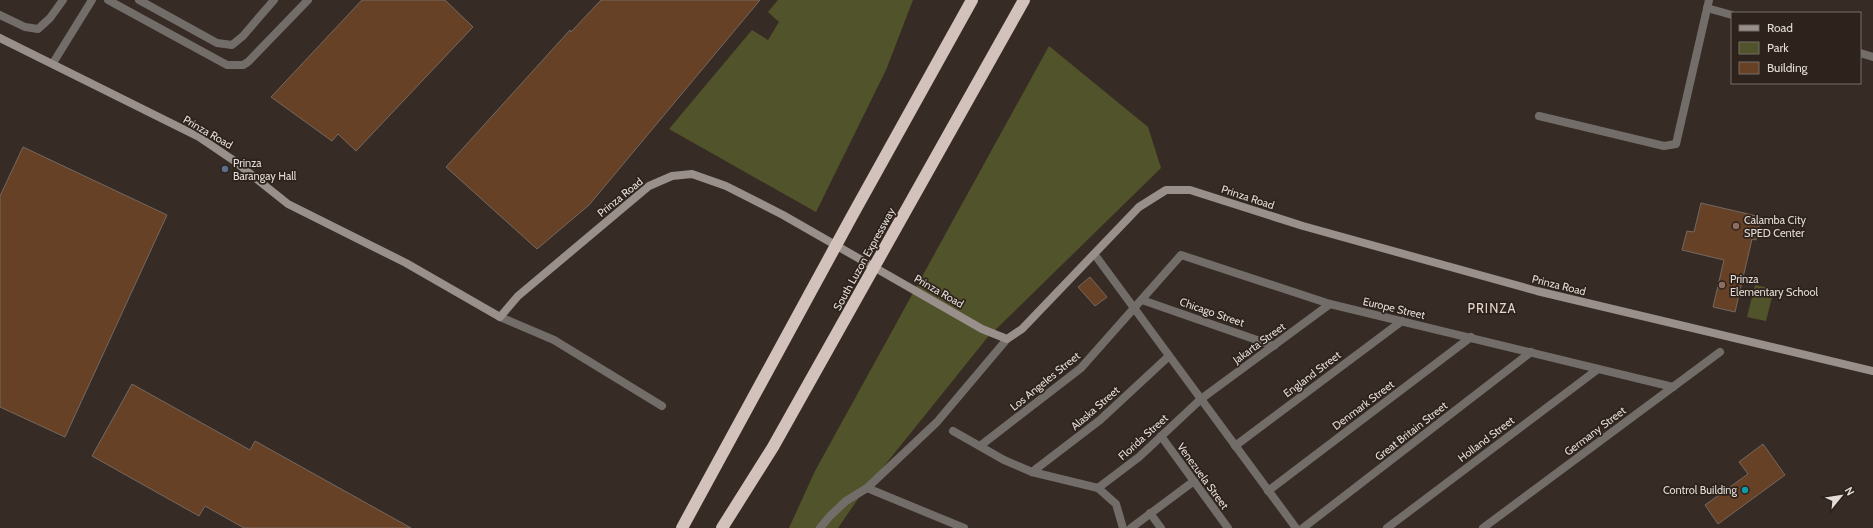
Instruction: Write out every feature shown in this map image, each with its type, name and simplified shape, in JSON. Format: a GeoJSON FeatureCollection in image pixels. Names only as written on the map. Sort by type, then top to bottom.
{"type":"FeatureCollection","features":[{"type":"Feature","properties":{"kind":"highway"},"geometry":{"type":"LineString","coordinates":[[682,528],[972,0]]}},
{"type":"Feature","properties":{"kind":"highway","name":"South Luzon Expressway"},"geometry":{"type":"LineString","coordinates":[[722,528],[773,447],[1024,0]]}},
{"type":"Feature","properties":{"kind":"main road","name":"Prinza Road"},"geometry":{"type":"LineString","coordinates":[[0,38],[53,63],[61,69],[199,137],[233,160],[288,204],[406,263],[500,317],[518,296],[649,186],[672,176],[692,174],[706,177],[726,186],[783,215],[982,329],[1007,339],[1022,329],[1076,272],[1095,255],[1139,207],[1154,196],[1166,190],[1190,190],[1303,226],[1537,291],[1873,371]]}},
{"type":"Feature","properties":{"kind":"street"},"geometry":{"type":"LineString","coordinates":[[0,15],[24,27],[38,28],[50,18],[63,0]]}},
{"type":"Feature","properties":{"kind":"street"},"geometry":{"type":"LineString","coordinates":[[53,63],[92,0]]}},
{"type":"Feature","properties":{"kind":"street"},"geometry":{"type":"LineString","coordinates":[[108,0],[227,65],[234,66],[248,62],[308,0]]}},
{"type":"Feature","properties":{"kind":"street"},"geometry":{"type":"LineString","coordinates":[[139,0],[218,43],[232,45],[243,36],[274,0]]}},
{"type":"Feature","properties":{"kind":"street"},"geometry":{"type":"LineString","coordinates":[[1539,116],[1664,146],[1676,144],[1708,4],[1731,15]]}},
{"type":"Feature","properties":{"kind":"street"},"geometry":{"type":"LineString","coordinates":[[1861,53],[1873,57]]}},
{"type":"Feature","properties":{"kind":"street"},"geometry":{"type":"LineString","coordinates":[[1095,255],[1296,528]]}},
{"type":"Feature","properties":{"kind":"street","name":"Europe Street"},"geometry":{"type":"LineString","coordinates":[[1134,309],[1181,255],[1330,304],[1673,387]]}},
{"type":"Feature","properties":{"kind":"street","name":"Chicago Street"},"geometry":{"type":"LineString","coordinates":[[1142,300],[1274,346]]}},
{"type":"Feature","properties":{"kind":"street","name":"Jakarta Street"},"geometry":{"type":"LineString","coordinates":[[1201,399],[1330,304]]}},
{"type":"Feature","properties":{"kind":"street","name":"Los Angeles Street"},"geometry":{"type":"LineString","coordinates":[[980,446],[1081,368],[1134,309]]}},
{"type":"Feature","properties":{"kind":"street"},"geometry":{"type":"LineString","coordinates":[[500,317],[554,340],[662,406]]}},
{"type":"Feature","properties":{"kind":"street","name":"England Street"},"geometry":{"type":"LineString","coordinates":[[1235,446],[1402,321]]}},
{"type":"Feature","properties":{"kind":"street","name":"Denmark Street"},"geometry":{"type":"LineString","coordinates":[[1268,491],[1471,337]]}},
{"type":"Feature","properties":{"kind":"street"},"geometry":{"type":"LineString","coordinates":[[820,528],[846,501],[867,488],[937,422],[1007,339]]}},
{"type":"Feature","properties":{"kind":"street","name":"Great Britain Street"},"geometry":{"type":"LineString","coordinates":[[1303,528],[1531,352]]}},
{"type":"Feature","properties":{"kind":"street","name":"Germany Street"},"geometry":{"type":"LineString","coordinates":[[1483,528],[1720,352]]}},
{"type":"Feature","properties":{"kind":"street","name":"Alaska Street"},"geometry":{"type":"LineString","coordinates":[[1032,472],[1100,420],[1169,356]]}},
{"type":"Feature","properties":{"kind":"street","name":"Holland Street"},"geometry":{"type":"LineString","coordinates":[[1387,528],[1598,368]]}},
{"type":"Feature","properties":{"kind":"street","name":"Florida Street"},"geometry":{"type":"LineString","coordinates":[[1098,488],[1139,457],[1201,399]]}},
{"type":"Feature","properties":{"kind":"street"},"geometry":{"type":"LineString","coordinates":[[953,431],[1004,460],[1032,472],[1098,488],[1116,504],[1123,528]]}},
{"type":"Feature","properties":{"kind":"street","name":"Venezuela Street"},"geometry":{"type":"LineString","coordinates":[[1161,436],[1228,528]]}},
{"type":"Feature","properties":{"kind":"street"},"geometry":{"type":"LineString","coordinates":[[1131,528],[1194,481]]}},
{"type":"Feature","properties":{"kind":"street"},"geometry":{"type":"LineString","coordinates":[[867,488],[964,528]]}},
{"type":"Feature","properties":{"kind":"street"},"geometry":{"type":"LineString","coordinates":[[1150,513],[1161,528]]}},
{"type":"Feature","properties":{"kind":"green space"},"geometry":{"type":"Polygon","coordinates":[[[778,0],[913,0],[886,70],[816,212],[669,129],[752,30],[768,40],[779,22],[768,12],[778,0]]]}},
{"type":"Feature","properties":{"kind":"green space"},"geometry":{"type":"Polygon","coordinates":[[[1049,46],[1148,127],[1161,168],[987,338],[860,496],[838,528],[789,528],[815,471],[1049,46]]]}},
{"type":"Feature","properties":{"kind":"green space"},"geometry":{"type":"Polygon","coordinates":[[[1755,285],[1774,289],[1766,321],[1747,317],[1755,285]]]}},
{"type":"Feature","properties":{"kind":"building"},"geometry":{"type":"Polygon","coordinates":[[[362,0],[445,0],[473,27],[356,151],[338,134],[332,141],[271,97],[362,0]]]}},
{"type":"Feature","properties":{"kind":"building"},"geometry":{"type":"Polygon","coordinates":[[[601,0],[760,0],[589,205],[537,249],[446,167],[570,30],[571,32],[601,0]]]}},
{"type":"Feature","properties":{"kind":"building"},"geometry":{"type":"Polygon","coordinates":[[[23,147],[167,215],[65,437],[0,407],[0,196],[23,147]]]}},
{"type":"Feature","properties":{"kind":"building"},"geometry":{"type":"Polygon","coordinates":[[[1701,203],[1761,217],[1756,240],[1752,239],[1735,312],[1713,307],[1724,260],[1682,250],[1687,231],[1694,232],[1701,203]]]}},
{"type":"Feature","properties":{"kind":"building"},"geometry":{"type":"Polygon","coordinates":[[[1090,277],[1107,297],[1095,306],[1078,287],[1090,277]]]}},
{"type":"Feature","properties":{"kind":"building"},"geometry":{"type":"Polygon","coordinates":[[[132,384],[250,450],[255,441],[411,528],[244,528],[205,506],[199,516],[92,456],[132,384]]]}},
{"type":"Feature","properties":{"kind":"building","name":"Control Building"},"geometry":{"type":"Polygon","coordinates":[[[1763,444],[1785,475],[1718,524],[1705,505],[1748,474],[1739,462],[1763,444]]]}},
{"type":"Feature","properties":{"kind":"place","name":"Prinza Barangay Hall"},"geometry":{"type":"Point","coordinates":[225,169]}},
{"type":"Feature","properties":{"kind":"place","name":"Calamba City SPED Center"},"geometry":{"type":"Point","coordinates":[1736,226]}},
{"type":"Feature","properties":{"kind":"place","name":"Prinza Elementary School"},"geometry":{"type":"Point","coordinates":[1722,285]}},
{"type":"Feature","properties":{"kind":"place","name":"Control Building"},"geometry":{"type":"Point","coordinates":[1745,490]}},
{"type":"Feature","properties":{"kind":"district","name":"PRINZA"},"geometry":{"type":"Point","coordinates":[1492,308]}}]}
